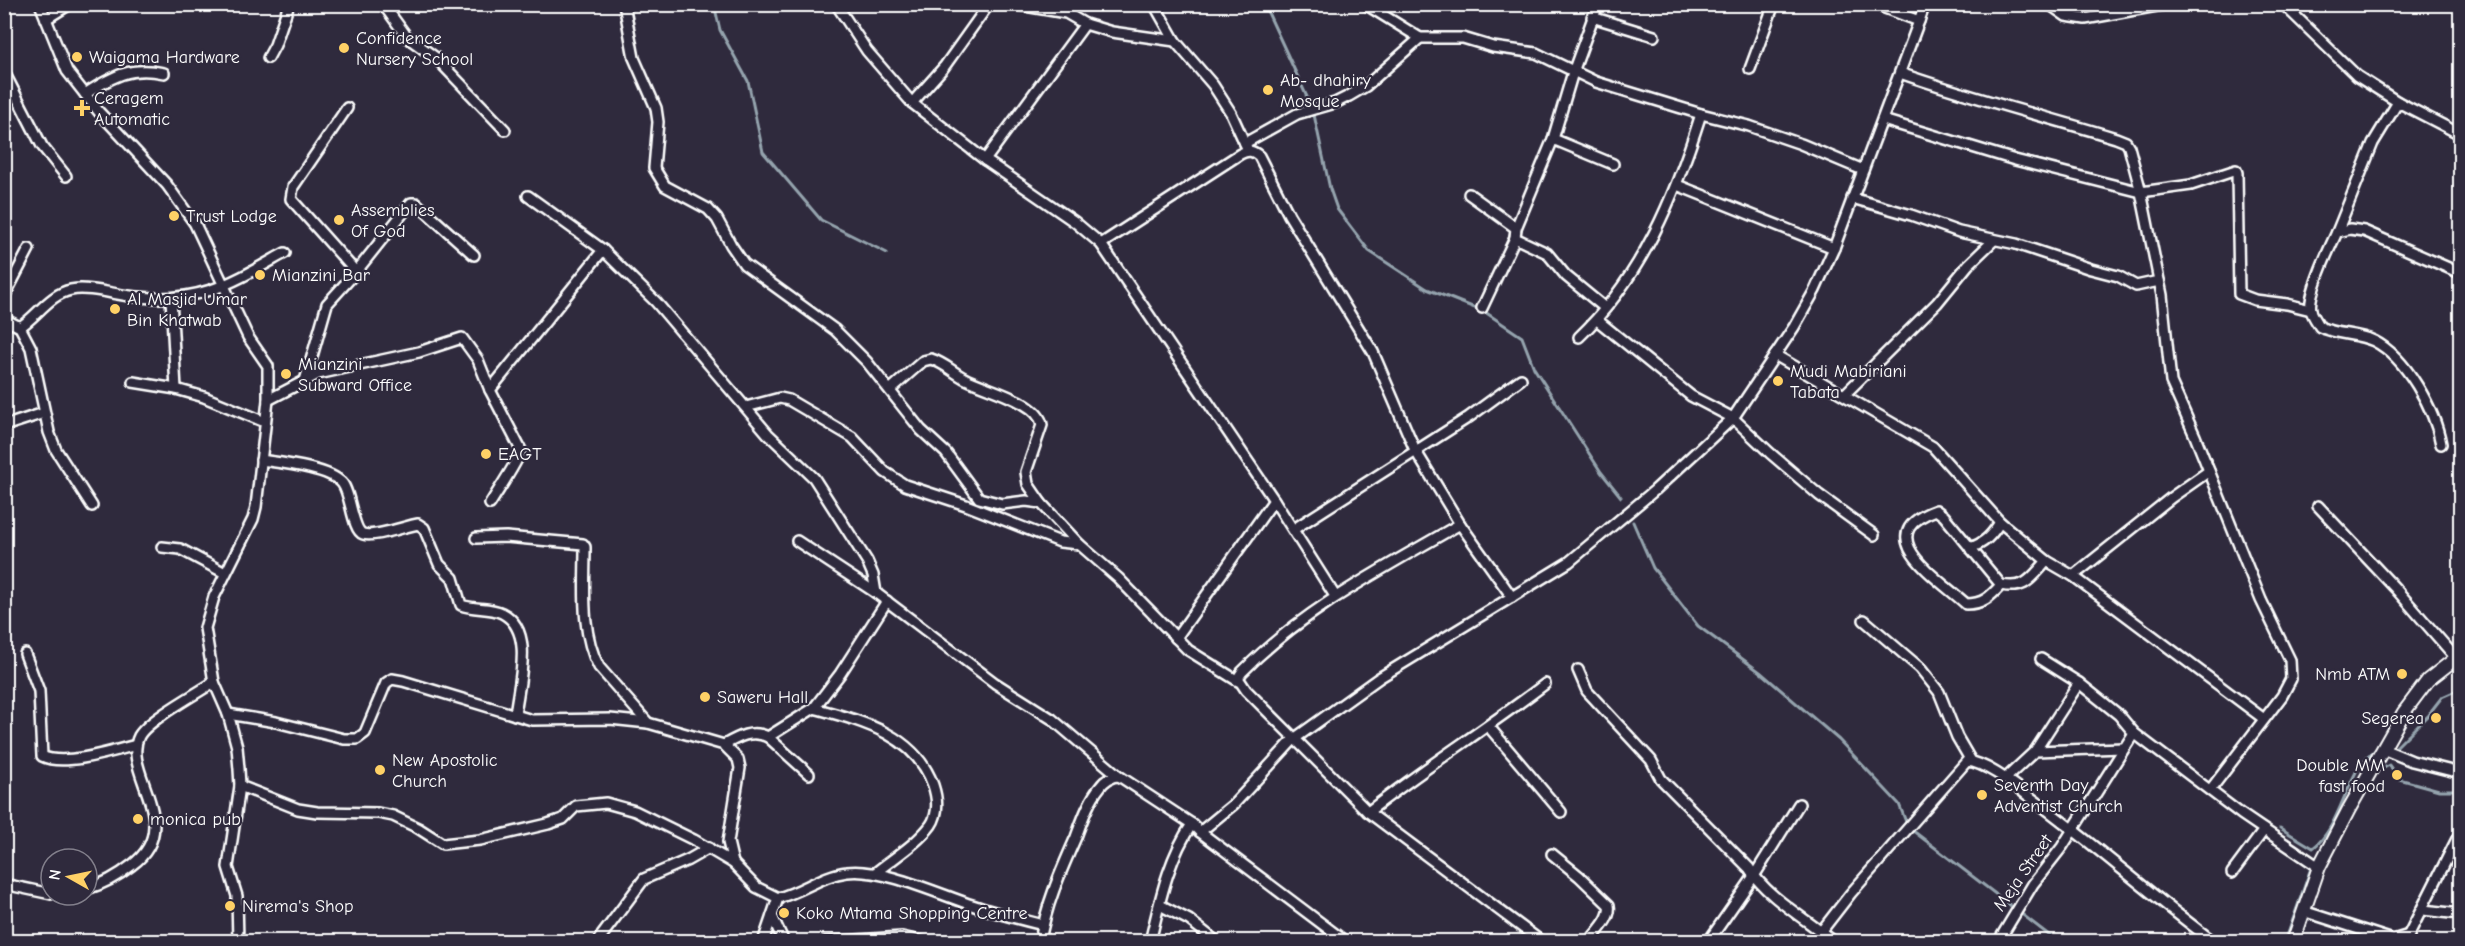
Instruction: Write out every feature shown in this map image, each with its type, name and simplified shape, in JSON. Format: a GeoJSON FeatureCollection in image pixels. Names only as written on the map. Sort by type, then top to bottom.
{"type":"FeatureCollection","features":[{"type":"Feature","properties":{"kind":"main road"},"geometry":{"type":"LineString","coordinates":[[2294,942],[2319,867],[2383,749],[2428,680],[2458,656]]}},
{"type":"Feature","properties":{"kind":"street"},"geometry":{"type":"LineString","coordinates":[[40,4],[67,71],[167,185],[195,224],[248,337],[268,366],[268,400],[259,493],[253,519],[214,597],[206,628],[214,682],[228,714],[237,747],[240,786],[228,867],[237,896],[238,942]]}},
{"type":"Feature","properties":{"kind":"street"},"geometry":{"type":"LineString","coordinates":[[46,19],[70,4]]}},
{"type":"Feature","properties":{"kind":"street"},"geometry":{"type":"LineString","coordinates":[[268,58],[275,45],[289,4]]}},
{"type":"Feature","properties":{"kind":"street"},"geometry":{"type":"LineString","coordinates":[[383,4],[407,37],[436,58],[505,130]]}},
{"type":"Feature","properties":{"kind":"street"},"geometry":{"type":"LineString","coordinates":[[624,4],[634,58],[656,108],[658,122],[654,168],[665,186],[714,214],[730,246],[744,264],[835,330],[867,362],[921,430],[946,453],[979,498],[1002,504],[1026,501],[1041,503]]}},
{"type":"Feature","properties":{"kind":"street"},"geometry":{"type":"LineString","coordinates":[[836,4],[867,51],[912,103],[984,160],[1074,222],[1101,244],[1294,529],[1335,596]]}},
{"type":"Feature","properties":{"kind":"street"},"geometry":{"type":"LineString","coordinates":[[912,103],[944,67],[988,4]]}},
{"type":"Feature","properties":{"kind":"street"},"geometry":{"type":"LineString","coordinates":[[1013,4],[1066,13],[1085,24],[1135,37],[1175,41]]}},
{"type":"Feature","properties":{"kind":"street"},"geometry":{"type":"LineString","coordinates":[[1154,4],[1175,41],[1213,85],[1231,113],[1247,147],[1259,156],[1289,214],[1373,352],[1416,450],[1460,524],[1512,597]]}},
{"type":"Feature","properties":{"kind":"street"},"geometry":{"type":"LineString","coordinates":[[1365,4],[1420,38],[1462,38],[1493,47],[1536,52],[1596,82],[1749,126],[1791,140],[1863,170]]}},
{"type":"Feature","properties":{"kind":"street"},"geometry":{"type":"LineString","coordinates":[[1482,308],[1516,233],[1553,139],[1573,72],[1598,4]]}},
{"type":"Feature","properties":{"kind":"street"},"geometry":{"type":"LineString","coordinates":[[1750,69],[1774,4]]}},
{"type":"Feature","properties":{"kind":"street"},"geometry":{"type":"LineString","coordinates":[[1874,4],[1919,21]]}},
{"type":"Feature","properties":{"kind":"street"},"geometry":{"type":"LineString","coordinates":[[1200,832],[1234,804],[1294,739],[1379,678],[1569,562],[1598,540],[1733,418],[1815,290],[1834,248],[1925,4]]}},
{"type":"Feature","properties":{"kind":"street"},"geometry":{"type":"LineString","coordinates":[[2049,4],[2066,16],[2085,19],[2168,4]]}},
{"type":"Feature","properties":{"kind":"street"},"geometry":{"type":"LineString","coordinates":[[2283,4],[2357,76],[2398,102],[2460,134]]}},
{"type":"Feature","properties":{"kind":"street"},"geometry":{"type":"LineString","coordinates":[[1592,17],[1654,36]]}},
{"type":"Feature","properties":{"kind":"street"},"geometry":{"type":"LineString","coordinates":[[984,160],[1085,24]]}},
{"type":"Feature","properties":{"kind":"street"},"geometry":{"type":"LineString","coordinates":[[1101,244],[1297,114],[1335,103],[1365,86],[1420,38]]}},
{"type":"Feature","properties":{"kind":"street"},"geometry":{"type":"LineString","coordinates":[[85,94],[114,76],[124,73],[141,69],[164,73]]}},
{"type":"Feature","properties":{"kind":"street"},"geometry":{"type":"LineString","coordinates":[[4,72],[42,146],[66,176]]}},
{"type":"Feature","properties":{"kind":"street"},"geometry":{"type":"LineString","coordinates":[[1900,73],[1965,96],[2025,111],[2126,142],[2129,147],[2141,192],[2159,281],[2168,341],[2171,382],[2210,471],[2261,600],[2292,666],[2289,685],[2211,789]]}},
{"type":"Feature","properties":{"kind":"street"},"geometry":{"type":"LineString","coordinates":[[2398,102],[2373,143],[2318,277],[2311,310],[2322,328],[2373,341],[2394,358],[2414,381],[2430,408],[2436,419],[2441,444]]}},
{"type":"Feature","properties":{"kind":"street"},"geometry":{"type":"LineString","coordinates":[[347,108],[293,187],[291,199],[356,272]]}},
{"type":"Feature","properties":{"kind":"street"},"geometry":{"type":"LineString","coordinates":[[1579,338],[1597,320],[1641,259],[1677,185],[1701,114]]}},
{"type":"Feature","properties":{"kind":"street"},"geometry":{"type":"LineString","coordinates":[[1883,120],[2015,160],[2141,192],[2191,185],[2236,170],[2239,294],[2255,300],[2311,310]]}},
{"type":"Feature","properties":{"kind":"street"},"geometry":{"type":"LineString","coordinates":[[1553,139],[1612,164]]}},
{"type":"Feature","properties":{"kind":"street"},"geometry":{"type":"LineString","coordinates":[[1677,185],[1834,248]]}},
{"type":"Feature","properties":{"kind":"street"},"geometry":{"type":"LineString","coordinates":[[1469,194],[1516,233],[1547,253],[1566,276],[1605,308]]}},
{"type":"Feature","properties":{"kind":"street"},"geometry":{"type":"LineString","coordinates":[[528,196],[603,250],[656,302],[768,434],[814,478],[867,561],[873,575],[876,593]]}},
{"type":"Feature","properties":{"kind":"street"},"geometry":{"type":"LineString","coordinates":[[1852,198],[1959,232],[2016,244],[2118,276],[2136,286],[2159,281]]}},
{"type":"Feature","properties":{"kind":"street"},"geometry":{"type":"LineString","coordinates":[[305,381],[324,310],[332,297],[356,272],[414,202],[441,223],[474,255]]}},
{"type":"Feature","properties":{"kind":"street"},"geometry":{"type":"LineString","coordinates":[[2337,232],[2350,229],[2364,231],[2460,273]]}},
{"type":"Feature","properties":{"kind":"street"},"geometry":{"type":"LineString","coordinates":[[1845,394],[1938,303],[1968,265],[1994,240]]}},
{"type":"Feature","properties":{"kind":"street"},"geometry":{"type":"LineString","coordinates":[[4,297],[29,249]]}},
{"type":"Feature","properties":{"kind":"street"},"geometry":{"type":"LineString","coordinates":[[490,390],[603,250]]}},
{"type":"Feature","properties":{"kind":"street"},"geometry":{"type":"LineString","coordinates":[[20,327],[51,300],[72,289],[139,297],[187,297],[225,286],[285,253]]}},
{"type":"Feature","properties":{"kind":"street"},"geometry":{"type":"LineString","coordinates":[[171,298],[176,389]]}},
{"type":"Feature","properties":{"kind":"street"},"geometry":{"type":"LineString","coordinates":[[4,319],[20,327],[31,348],[44,413],[56,450],[92,506]]}},
{"type":"Feature","properties":{"kind":"street"},"geometry":{"type":"LineString","coordinates":[[1597,320],[1691,396],[1733,418],[1819,495],[1874,535]]}},
{"type":"Feature","properties":{"kind":"street"},"geometry":{"type":"LineString","coordinates":[[268,400],[318,374],[419,352],[462,338],[478,360],[490,390],[521,450],[519,458],[490,504]]}},
{"type":"Feature","properties":{"kind":"street"},"geometry":{"type":"LineString","coordinates":[[1775,355],[1933,447],[2000,522],[2047,561],[2073,576],[2264,719]]}},
{"type":"Feature","properties":{"kind":"street"},"geometry":{"type":"LineString","coordinates":[[890,390],[923,361],[931,359],[964,378],[1019,401],[1036,412],[1042,425],[1026,472],[1028,484],[1041,503],[1079,544],[1118,578],[1188,650],[1238,681],[1368,812],[1542,942]]}},
{"type":"Feature","properties":{"kind":"street"},"geometry":{"type":"LineString","coordinates":[[1294,529],[1469,417],[1521,379]]}},
{"type":"Feature","properties":{"kind":"street"},"geometry":{"type":"LineString","coordinates":[[133,382],[176,389],[204,397],[265,422]]}},
{"type":"Feature","properties":{"kind":"street"},"geometry":{"type":"LineString","coordinates":[[746,406],[780,398],[789,399],[852,437],[885,472],[906,485],[966,505],[1060,542],[1079,544]]}},
{"type":"Feature","properties":{"kind":"street"},"geometry":{"type":"LineString","coordinates":[[4,426],[44,413]]}},
{"type":"Feature","properties":{"kind":"street"},"geometry":{"type":"LineString","coordinates":[[261,460],[323,472],[338,480],[345,487],[357,528],[362,534],[371,535],[417,524],[424,528],[435,557],[453,578],[461,605],[500,612],[508,617],[520,633],[523,653],[515,715]]}},
{"type":"Feature","properties":{"kind":"street"},"geometry":{"type":"LineString","coordinates":[[2073,576],[2172,497],[2210,471]]}},
{"type":"Feature","properties":{"kind":"street"},"geometry":{"type":"LineString","coordinates":[[1176,638],[1274,500]]}},
{"type":"Feature","properties":{"kind":"street"},"geometry":{"type":"LineString","coordinates":[[2318,506],[2458,656]]}},
{"type":"Feature","properties":{"kind":"street"},"geometry":{"type":"LineString","coordinates":[[2001,585],[1990,597],[1978,604],[1966,604],[1910,553],[1906,536],[1910,524],[1922,515],[1936,510],[1944,516],[2001,585],[2015,588],[2024,585],[2047,561]]}},
{"type":"Feature","properties":{"kind":"street"},"geometry":{"type":"LineString","coordinates":[[1970,548],[1982,544],[1992,535],[2000,522]]}},
{"type":"Feature","properties":{"kind":"street"},"geometry":{"type":"LineString","coordinates":[[1238,681],[1238,675],[1274,641],[1335,596],[1460,524]]}},
{"type":"Feature","properties":{"kind":"street"},"geometry":{"type":"LineString","coordinates":[[476,538],[506,537],[583,544],[585,547],[585,604],[593,658],[598,667],[648,723]]}},
{"type":"Feature","properties":{"kind":"street"},"geometry":{"type":"LineString","coordinates":[[798,541],[876,593],[995,683],[1052,719],[1119,776],[1192,824],[1346,942]]}},
{"type":"Feature","properties":{"kind":"street"},"geometry":{"type":"LineString","coordinates":[[162,547],[180,549],[225,573]]}},
{"type":"Feature","properties":{"kind":"street"},"geometry":{"type":"LineString","coordinates":[[768,737],[814,708],[840,674],[887,602]]}},
{"type":"Feature","properties":{"kind":"street"},"geometry":{"type":"LineString","coordinates":[[1864,620],[1920,668],[1939,692],[1957,737],[1971,761],[2005,779],[2073,829],[2214,942]]}},
{"type":"Feature","properties":{"kind":"street"},"geometry":{"type":"LineString","coordinates":[[25,654],[39,691],[42,756],[53,759],[74,758],[136,745]]}},
{"type":"Feature","properties":{"kind":"street"},"geometry":{"type":"LineString","coordinates":[[2041,659],[2079,683],[2119,715],[2134,733],[2264,830],[2319,867]]}},
{"type":"Feature","properties":{"kind":"street"},"geometry":{"type":"LineString","coordinates":[[1578,670],[1587,691],[1651,760],[1661,779],[1749,868],[1754,876],[1834,942]]}},
{"type":"Feature","properties":{"kind":"street"},"geometry":{"type":"LineString","coordinates":[[228,714],[276,722],[344,739],[357,739],[365,733],[386,683],[392,679],[532,720],[610,719],[648,723],[724,745],[738,759],[740,768],[728,842],[733,863]]}},
{"type":"Feature","properties":{"kind":"street"},"geometry":{"type":"LineString","coordinates":[[99,884],[111,880],[140,860],[152,841],[152,809],[138,762],[136,745],[144,730],[214,682]]}},
{"type":"Feature","properties":{"kind":"street"},"geometry":{"type":"LineString","coordinates":[[2005,779],[2035,751],[2079,683]]}},
{"type":"Feature","properties":{"kind":"street"},"geometry":{"type":"LineString","coordinates":[[1368,812],[1420,771],[1489,727],[1545,684]]}},
{"type":"Feature","properties":{"kind":"street"},"geometry":{"type":"LineString","coordinates":[[814,708],[864,723],[896,737],[917,755],[929,774],[935,791],[937,811],[932,824],[875,873]]}},
{"type":"Feature","properties":{"kind":"street"},"geometry":{"type":"LineString","coordinates":[[1489,727],[1561,812]]}},
{"type":"Feature","properties":{"kind":"street","name":"Meja Street"},"geometry":{"type":"LineString","coordinates":[[1998,942],[2033,884],[2073,829],[2134,733]]}},
{"type":"Feature","properties":{"kind":"street"},"geometry":{"type":"LineString","coordinates":[[724,745],[742,735],[761,734],[768,737],[809,774]]}},
{"type":"Feature","properties":{"kind":"street"},"geometry":{"type":"LineString","coordinates":[[2035,751],[2123,748]]}},
{"type":"Feature","properties":{"kind":"street"},"geometry":{"type":"LineString","coordinates":[[2383,749],[2412,761],[2460,773]]}},
{"type":"Feature","properties":{"kind":"street"},"geometry":{"type":"LineString","coordinates":[[1814,942],[1821,930],[1962,764],[1971,761]]}},
{"type":"Feature","properties":{"kind":"street"},"geometry":{"type":"LineString","coordinates":[[1040,942],[1054,889],[1083,820],[1098,789],[1108,779],[1119,776]]}},
{"type":"Feature","properties":{"kind":"street"},"geometry":{"type":"LineString","coordinates":[[240,786],[298,809],[393,816],[443,844],[480,840],[548,824],[563,819],[576,806],[606,803],[635,811],[709,848],[733,863],[756,887],[778,898],[795,894],[822,879],[848,871],[875,873],[1043,926]]}},
{"type":"Feature","properties":{"kind":"street"},"geometry":{"type":"LineString","coordinates":[[1708,942],[1754,876],[1799,804]]}},
{"type":"Feature","properties":{"kind":"street"},"geometry":{"type":"LineString","coordinates":[[1150,942],[1178,843],[1192,824]]}},
{"type":"Feature","properties":{"kind":"street"},"geometry":{"type":"LineString","coordinates":[[2232,873],[2264,830]]}},
{"type":"Feature","properties":{"kind":"street"},"geometry":{"type":"LineString","coordinates":[[2303,911],[2393,940],[2407,938],[2460,833]]}},
{"type":"Feature","properties":{"kind":"street"},"geometry":{"type":"LineString","coordinates":[[597,942],[644,879],[709,848]]}},
{"type":"Feature","properties":{"kind":"street"},"geometry":{"type":"LineString","coordinates":[[1552,854],[1580,876],[1609,904],[1610,912],[1607,918],[1589,942]]}},
{"type":"Feature","properties":{"kind":"street"},"geometry":{"type":"LineString","coordinates":[[4,884],[39,891]]}},
{"type":"Feature","properties":{"kind":"street"},"geometry":{"type":"LineString","coordinates":[[763,942],[778,898]]}},
{"type":"Feature","properties":{"kind":"street"},"geometry":{"type":"LineString","coordinates":[[1160,905],[1189,920],[1217,942]]}},
{"type":"Feature","properties":{"kind":"street"},"geometry":{"type":"LineString","coordinates":[[2423,910],[2460,914]]}},
{"type":"Feature","properties":{"kind":"street"},"geometry":{"type":"LineString","coordinates":[[772,916],[784,942]]}},
{"type":"Feature","properties":{"kind":"street"},"geometry":{"type":"LineString","coordinates":[[825,942],[902,937],[925,942]]}},
{"type":"Feature","properties":{"kind":"waterway"},"geometry":{"type":"LineString","coordinates":[[714,4],[720,30],[748,81],[763,152],[821,220],[887,253]]}},
{"type":"Feature","properties":{"kind":"waterway"},"geometry":{"type":"LineString","coordinates":[[1264,4],[1313,110],[1330,189],[1337,209],[1369,251],[1427,289],[1485,312],[1522,337],[1534,368],[1601,472],[1621,497]]}},
{"type":"Feature","properties":{"kind":"waterway"},"geometry":{"type":"LineString","coordinates":[[1633,522],[1653,568],[1698,626],[1760,672],[1839,740],[1899,804],[1908,827],[2058,942]]}},
{"type":"Feature","properties":{"kind":"waterway"},"geometry":{"type":"LineString","coordinates":[[2392,751],[2428,715],[2442,697],[2460,689]]}},
{"type":"Feature","properties":{"kind":"waterway"},"geometry":{"type":"LineString","coordinates":[[2280,828],[2313,848],[2334,821],[2359,767],[2375,750]]}},
{"type":"Feature","properties":{"kind":"waterway"},"geometry":{"type":"LineString","coordinates":[[2384,768],[2389,765],[2399,779],[2439,790],[2460,790]]}},
{"type":"Feature","properties":{"kind":"waterway"},"geometry":{"type":"LineString","coordinates":[[2285,942],[2312,865]]}},
{"type":"Feature","properties":{"kind":"place","name":"Confidence Nursery School"},"geometry":{"type":"Point","coordinates":[344,48]}},
{"type":"Feature","properties":{"kind":"place","name":"Waigama Hardware"},"geometry":{"type":"Point","coordinates":[77,57]}},
{"type":"Feature","properties":{"kind":"place","name":"Ab- dhahiry Mosque"},"geometry":{"type":"Point","coordinates":[1268,90]}},
{"type":"Feature","properties":{"kind":"place","name":"Ceragem Automatic"},"geometry":{"type":"Point","coordinates":[82,108]}},
{"type":"Feature","properties":{"kind":"place","name":"Trust Lodge"},"geometry":{"type":"Point","coordinates":[174,216]}},
{"type":"Feature","properties":{"kind":"place","name":"Assemblies Of God"},"geometry":{"type":"Point","coordinates":[339,220]}},
{"type":"Feature","properties":{"kind":"place","name":"Mianzini Bar"},"geometry":{"type":"Point","coordinates":[260,275]}},
{"type":"Feature","properties":{"kind":"place","name":"Al Masjid Umar Bin Khatwab"},"geometry":{"type":"Point","coordinates":[115,309]}},
{"type":"Feature","properties":{"kind":"place","name":"Mianzini Subward Office"},"geometry":{"type":"Point","coordinates":[286,374]}},
{"type":"Feature","properties":{"kind":"place","name":"Mudi Mabiriani Tabata"},"geometry":{"type":"Point","coordinates":[1778,381]}},
{"type":"Feature","properties":{"kind":"place","name":"EAGT"},"geometry":{"type":"Point","coordinates":[486,454]}},
{"type":"Feature","properties":{"kind":"place","name":"Nmb ATM"},"geometry":{"type":"Point","coordinates":[2402,674]}},
{"type":"Feature","properties":{"kind":"place","name":"Saweru Hall"},"geometry":{"type":"Point","coordinates":[705,697]}},
{"type":"Feature","properties":{"kind":"place","name":"Segerea"},"geometry":{"type":"Point","coordinates":[2436,718]}},
{"type":"Feature","properties":{"kind":"place","name":"New Apostolic Church"},"geometry":{"type":"Point","coordinates":[380,770]}},
{"type":"Feature","properties":{"kind":"place","name":"Double MM fast food"},"geometry":{"type":"Point","coordinates":[2397,775]}},
{"type":"Feature","properties":{"kind":"place","name":"Seventh Day Adventist Church"},"geometry":{"type":"Point","coordinates":[1982,795]}},
{"type":"Feature","properties":{"kind":"place","name":"monica pub"},"geometry":{"type":"Point","coordinates":[138,819]}},
{"type":"Feature","properties":{"kind":"place","name":"Nirema's Shop"},"geometry":{"type":"Point","coordinates":[230,906]}},
{"type":"Feature","properties":{"kind":"place","name":"Koko Mtama Shopping Centre"},"geometry":{"type":"Point","coordinates":[784,913]}}]}
